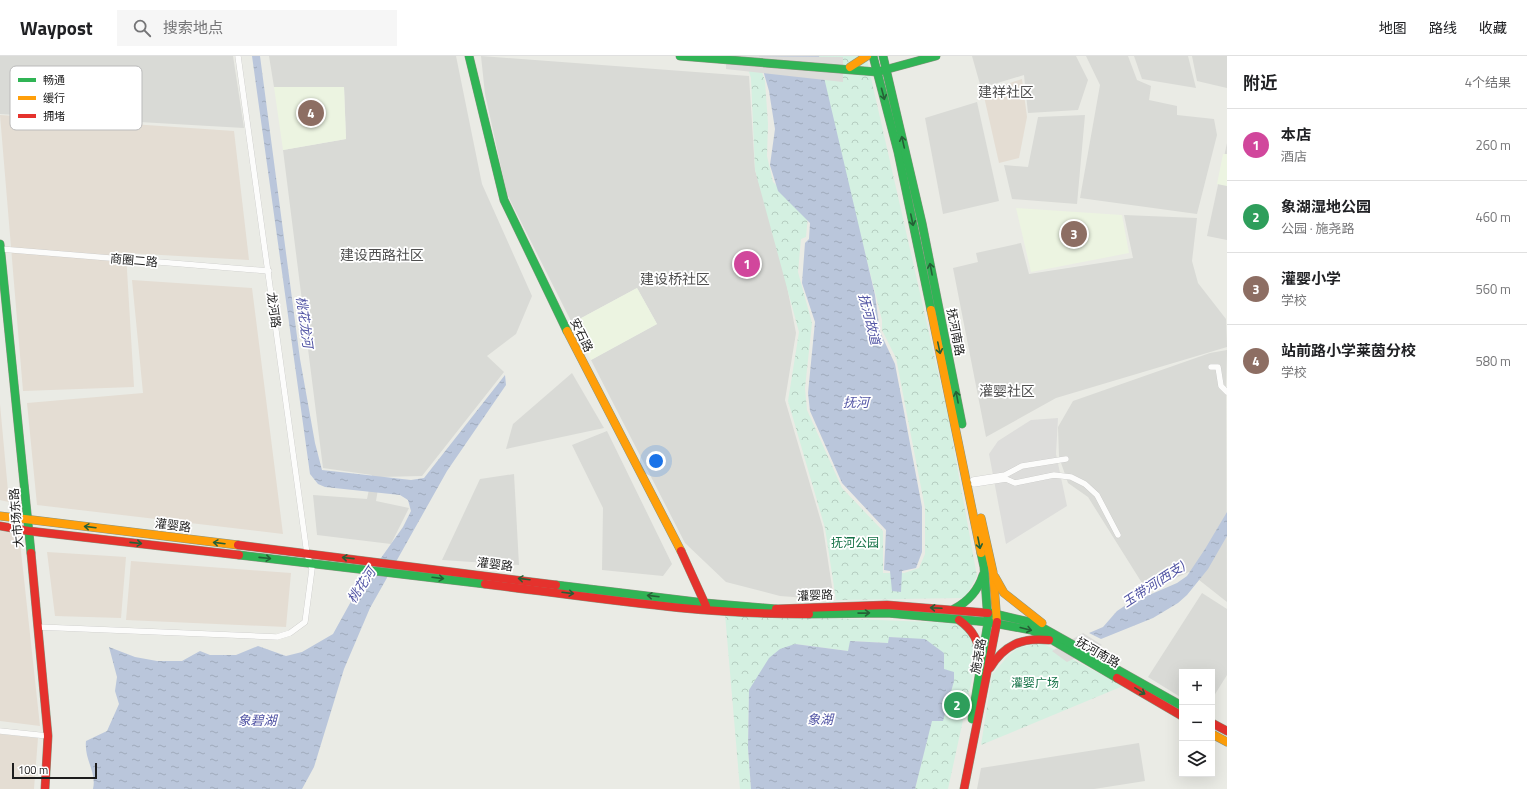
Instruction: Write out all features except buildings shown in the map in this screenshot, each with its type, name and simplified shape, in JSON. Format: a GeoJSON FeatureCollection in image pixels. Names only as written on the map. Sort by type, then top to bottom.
{"type":"FeatureCollection","features":[{"type":"Feature","properties":{"kind":"main road","name":"安石路"},"geometry":{"type":"LineString","coordinates":[[469,56],[504,200],[577,353],[680,549],[706,606]]}},
{"type":"Feature","properties":{"kind":"main road"},"geometry":{"type":"LineString","coordinates":[[680,56],[731,58],[876,70],[936,56]]}},
{"type":"Feature","properties":{"kind":"main road"},"geometry":{"type":"LineString","coordinates":[[850,69],[864,60],[867,56]]}},
{"type":"Feature","properties":{"kind":"main road","name":"抚河南路"},"geometry":{"type":"LineString","coordinates":[[873,56],[898,152],[970,497],[997,618]]}},
{"type":"Feature","properties":{"kind":"main road","name":"抚河南路"},"geometry":{"type":"LineString","coordinates":[[883,56],[922,223],[974,482],[988,573],[988,622],[997,618],[1034,623],[1180,705]]}},
{"type":"Feature","properties":{"kind":"main road","name":"大市场东路"},"geometry":{"type":"LineString","coordinates":[[0,244],[48,736],[46,789]]}},
{"type":"Feature","properties":{"kind":"main road","name":"灌婴路"},"geometry":{"type":"LineString","coordinates":[[0,516],[307,554],[404,564],[771,614],[887,613],[988,622]]}},
{"type":"Feature","properties":{"kind":"main road","name":"灌婴路"},"geometry":{"type":"LineString","coordinates":[[0,526],[29,531],[400,574],[706,606],[771,609],[887,605],[988,612]]}},
{"type":"Feature","properties":{"kind":"main road"},"geometry":{"type":"LineString","coordinates":[[954,609],[968,601],[981,585],[988,573],[1004,593],[1033,617],[1063,638]]}},
{"type":"Feature","properties":{"kind":"main road","name":"抚河南路"},"geometry":{"type":"LineString","coordinates":[[988,612],[997,618],[1032,630],[1054,641],[1179,714]]}},
{"type":"Feature","properties":{"kind":"main road","name":"施尧路"},"geometry":{"type":"LineString","coordinates":[[959,789],[983,674],[997,618]]}},
{"type":"Feature","properties":{"kind":"main road"},"geometry":{"type":"LineString","coordinates":[[956,619],[966,625],[975,634],[979,646],[983,674]]}},
{"type":"Feature","properties":{"kind":"main road","name":"施尧路"},"geometry":{"type":"LineString","coordinates":[[964,789],[983,674],[988,622]]}},
{"type":"Feature","properties":{"kind":"main road"},"geometry":{"type":"LineString","coordinates":[[983,674],[1010,645],[1020,640],[1030,638],[1054,641]]}},
{"type":"Feature","properties":{"kind":"main road"},"geometry":{"type":"LineString","coordinates":[[1215,725],[1227,732]]}},
{"type":"Feature","properties":{"kind":"main road"},"geometry":{"type":"LineString","coordinates":[[1215,736],[1227,742]]}},
{"type":"Feature","properties":{"kind":"street","name":"龙河路"},"geometry":{"type":"LineString","coordinates":[[38,627],[277,638],[290,633],[305,622],[312,569],[307,554],[238,56]]}},
{"type":"Feature","properties":{"kind":"street","name":"商圈二路"},"geometry":{"type":"LineString","coordinates":[[0,249],[269,271]]}},
{"type":"Feature","properties":{"kind":"street"},"geometry":{"type":"LineString","coordinates":[[1211,367],[1218,367],[1221,386],[1227,392]]}},
{"type":"Feature","properties":{"kind":"street"},"geometry":{"type":"LineString","coordinates":[[974,482],[1005,475],[1022,466],[1066,459]]}},
{"type":"Feature","properties":{"kind":"street"},"geometry":{"type":"LineString","coordinates":[[974,482],[1006,479],[1015,482],[1054,475],[1071,477],[1085,484],[1097,495],[1118,535]]}},
{"type":"Feature","properties":{"kind":"street"},"geometry":{"type":"LineString","coordinates":[[0,731],[48,736]]}},
{"type":"Feature","properties":{"kind":"shaded area"},"geometry":{"type":"Polygon","coordinates":[[[0,56],[233,56],[244,128],[142,122],[142,66],[10,66],[10,115],[0,114],[0,56]]]}},
{"type":"Feature","properties":{"kind":"shaded area"},"geometry":{"type":"Polygon","coordinates":[[[269,56],[456,56],[482,184],[532,296],[516,334],[487,356],[504,372],[422,476],[380,477],[376,501],[409,508],[391,544],[317,535],[313,495],[367,499],[372,475],[323,468],[283,150],[346,139],[344,87],[274,87],[269,56]]]}},
{"type":"Feature","properties":{"kind":"shaded area"},"geometry":{"type":"Polygon","coordinates":[[[481,56],[749,76],[755,170],[781,255],[796,333],[785,400],[823,528],[834,600],[780,596],[726,582],[685,543],[591,360],[657,324],[637,288],[572,323],[507,194],[485,94],[481,56]]]}},
{"type":"Feature","properties":{"kind":"shaded area"},"geometry":{"type":"Polygon","coordinates":[[[972,56],[1076,56],[1088,80],[1078,110],[1028,113],[1024,75],[981,88],[972,56]]]}},
{"type":"Feature","properties":{"kind":"shaded area"},"geometry":{"type":"Polygon","coordinates":[[[1086,56],[1128,56],[1137,80],[1151,86],[1149,100],[1177,106],[1177,115],[1214,119],[1217,135],[1197,214],[1080,198],[1100,85],[1086,56]]]}},
{"type":"Feature","properties":{"kind":"shaded area"},"geometry":{"type":"Polygon","coordinates":[[[1134,56],[1188,56],[1196,88],[1142,79],[1134,56]]]}},
{"type":"Feature","properties":{"kind":"shaded area"},"geometry":{"type":"Polygon","coordinates":[[[1192,56],[1227,56],[1227,88],[1197,81],[1192,56]]]}},
{"type":"Feature","properties":{"kind":"shaded area"},"geometry":{"type":"Polygon","coordinates":[[[1022,79],[1027,117],[1019,158],[999,163],[983,92],[1022,79]]]}},
{"type":"Feature","properties":{"kind":"shaded area"},"geometry":{"type":"Polygon","coordinates":[[[274,87],[344,87],[346,139],[283,150],[274,87]]]}},
{"type":"Feature","properties":{"kind":"shaded area"},"geometry":{"type":"Polygon","coordinates":[[[977,102],[999,201],[943,214],[925,118],[977,102]]]}},
{"type":"Feature","properties":{"kind":"shaded area"},"geometry":{"type":"Polygon","coordinates":[[[0,115],[10,116],[10,130],[142,130],[142,125],[234,131],[249,260],[126,253],[134,387],[23,391],[0,115]]]}},
{"type":"Feature","properties":{"kind":"shaded area"},"geometry":{"type":"Polygon","coordinates":[[[1085,115],[1077,204],[1012,199],[1004,165],[1028,167],[1038,117],[1085,115]]]}},
{"type":"Feature","properties":{"kind":"shaded area"},"geometry":{"type":"Polygon","coordinates":[[[1227,143],[1227,240],[1207,236],[1227,143]]]}},
{"type":"Feature","properties":{"kind":"shaded area"},"geometry":{"type":"Polygon","coordinates":[[[1223,154],[1227,154],[1227,186],[1217,184],[1223,154]]]}},
{"type":"Feature","properties":{"kind":"shaded area"},"geometry":{"type":"Polygon","coordinates":[[[1016,208],[1122,215],[1129,253],[1031,272],[1016,208]]]}},
{"type":"Feature","properties":{"kind":"shaded area"},"geometry":{"type":"Polygon","coordinates":[[[1124,215],[1197,218],[1192,261],[1198,283],[1226,319],[1227,347],[1056,398],[986,437],[953,268],[978,262],[976,253],[1021,243],[1029,274],[1133,258],[1124,215]]]}},
{"type":"Feature","properties":{"kind":"shaded area"},"geometry":{"type":"Polygon","coordinates":[[[132,280],[252,288],[283,534],[37,505],[27,403],[143,393],[132,280]]]}},
{"type":"Feature","properties":{"kind":"shaded area"},"geometry":{"type":"Polygon","coordinates":[[[637,288],[657,324],[591,360],[572,323],[637,288]]]}},
{"type":"Feature","properties":{"kind":"shaded area"},"geometry":{"type":"Polygon","coordinates":[[[1227,350],[1227,602],[1189,572],[1164,583],[1142,583],[1088,497],[1068,483],[1059,457],[1058,427],[1073,401],[1210,353],[1227,350]]]}},
{"type":"Feature","properties":{"kind":"shaded area"},"geometry":{"type":"Polygon","coordinates":[[[572,373],[604,428],[506,449],[513,424],[572,373]]]}},
{"type":"Feature","properties":{"kind":"shaded area"},"geometry":{"type":"Polygon","coordinates":[[[0,404],[9,502],[0,500],[0,404]]]}},
{"type":"Feature","properties":{"kind":"shaded area"},"geometry":{"type":"Polygon","coordinates":[[[1058,418],[1056,454],[1067,506],[1006,544],[989,454],[998,441],[1031,420],[1058,418]]]}},
{"type":"Feature","properties":{"kind":"shaded area"},"geometry":{"type":"Polygon","coordinates":[[[607,431],[672,564],[663,576],[602,570],[603,508],[572,445],[607,431]]]}},
{"type":"Feature","properties":{"kind":"shaded area"},"geometry":{"type":"Polygon","coordinates":[[[514,474],[519,565],[442,560],[480,479],[514,474]]]}},
{"type":"Feature","properties":{"kind":"shaded area"},"geometry":{"type":"Polygon","coordinates":[[[0,530],[19,533],[40,726],[0,721],[0,530]]]}},
{"type":"Feature","properties":{"kind":"shaded area"},"geometry":{"type":"Polygon","coordinates":[[[47,552],[126,557],[121,618],[55,616],[47,552]]]}},
{"type":"Feature","properties":{"kind":"shaded area"},"geometry":{"type":"Polygon","coordinates":[[[131,561],[291,573],[286,627],[126,620],[131,561]]]}},
{"type":"Feature","properties":{"kind":"shaded area"},"geometry":{"type":"Polygon","coordinates":[[[1202,593],[1227,609],[1227,675],[1215,694],[1215,669],[1179,669],[1179,696],[1148,677],[1202,593]]]}},
{"type":"Feature","properties":{"kind":"shaded area"},"geometry":{"type":"Polygon","coordinates":[[[0,734],[38,738],[34,789],[0,789],[0,734]]]}},
{"type":"Feature","properties":{"kind":"shaded area"},"geometry":{"type":"Polygon","coordinates":[[[1139,743],[1145,781],[1094,789],[977,789],[981,768],[1139,743]]]}},
{"type":"Feature","properties":{"kind":"green space","name":"抚河公园"},"geometry":{"type":"Polygon","coordinates":[[[744,56],[757,56],[765,81],[768,124],[767,156],[773,182],[808,215],[806,237],[801,239],[798,272],[812,323],[805,388],[807,410],[842,488],[883,531],[883,573],[904,573],[919,568],[925,554],[925,508],[896,358],[882,330],[882,320],[815,56],[866,56],[948,416],[977,576],[965,598],[836,600],[825,528],[788,401],[799,332],[755,170],[751,78],[744,56]]]}},
{"type":"Feature","properties":{"kind":"green space"},"geometry":{"type":"Polygon","coordinates":[[[725,614],[956,623],[962,627],[972,641],[975,665],[948,789],[915,789],[944,669],[901,638],[890,637],[888,643],[851,641],[848,651],[795,644],[749,690],[748,748],[751,789],[740,789],[725,614]]]}},
{"type":"Feature","properties":{"kind":"green space","name":"灌婴广场"},"geometry":{"type":"Polygon","coordinates":[[[1042,643],[1123,686],[981,745],[992,675],[1007,657],[1018,648],[1042,643]]]}},
{"type":"Feature","properties":{"kind":"water","name":"象碧湖"},"geometry":{"type":"Polygon","coordinates":[[[252,56],[260,56],[300,359],[315,443],[322,470],[411,480],[424,478],[505,375],[506,385],[447,471],[370,608],[344,669],[314,767],[302,789],[93,789],[94,783],[87,754],[86,741],[107,731],[119,704],[115,691],[117,677],[109,647],[135,657],[157,661],[182,661],[200,651],[210,655],[236,655],[258,646],[286,656],[302,652],[333,634],[354,596],[403,527],[411,511],[408,500],[400,495],[325,487],[318,484],[310,474],[252,56]]]}},
{"type":"Feature","properties":{"kind":"water","name":"抚河"},"geometry":{"type":"Polygon","coordinates":[[[759,56],[819,56],[875,295],[880,332],[895,364],[922,507],[922,552],[916,568],[902,571],[901,592],[892,591],[890,571],[884,570],[886,530],[842,483],[810,411],[808,393],[815,322],[802,283],[805,243],[809,239],[810,223],[778,191],[770,165],[775,129],[769,91],[759,56]]]}},
{"type":"Feature","properties":{"kind":"water"},"geometry":{"type":"Polygon","coordinates":[[[1227,512],[1227,536],[1208,569],[1187,595],[1178,603],[1153,618],[1101,639],[1089,633],[1103,627],[1117,611],[1126,605],[1177,583],[1187,576],[1227,512]]]}},
{"type":"Feature","properties":{"kind":"water","name":"象湖"},"geometry":{"type":"Polygon","coordinates":[[[889,637],[925,639],[944,653],[944,669],[954,672],[954,681],[943,721],[932,721],[915,789],[751,789],[748,748],[749,690],[769,658],[780,649],[795,644],[848,651],[850,641],[888,643],[889,637]]]}},
{"type":"Feature","properties":{"kind":"pier"},"geometry":{"type":"Polygon","coordinates":[[[726,56],[843,57],[843,82],[726,69],[726,56]]]}},
{"type":"Feature","properties":{"kind":"pier"},"geometry":{"type":"Polygon","coordinates":[[[1083,633],[1102,645],[1067,662],[1052,651],[1083,633]]]}},
{"type":"Feature","properties":{"kind":"traffic: fast"},"geometry":{"type":"LineString","coordinates":[[469,56],[504,200],[567,331]]}},
{"type":"Feature","properties":{"kind":"traffic: fast"},"geometry":{"type":"LineString","coordinates":[[680,56],[877,72],[936,56]]}},
{"type":"Feature","properties":{"kind":"traffic: fast"},"geometry":{"type":"LineString","coordinates":[[873,56],[898,152],[931,310]]}},
{"type":"Feature","properties":{"kind":"traffic: fast"},"geometry":{"type":"LineString","coordinates":[[883,56],[922,223],[962,424]]}},
{"type":"Feature","properties":{"kind":"traffic: fast"},"geometry":{"type":"LineString","coordinates":[[0,244],[31,553]]}},
{"type":"Feature","properties":{"kind":"traffic: fast"},"geometry":{"type":"LineString","coordinates":[[981,553],[984,567],[988,622],[1031,630],[1054,641],[1117,678]]}},
{"type":"Feature","properties":{"kind":"traffic: fast"},"geometry":{"type":"LineString","coordinates":[[239,555],[485,584]]}},
{"type":"Feature","properties":{"kind":"traffic: fast"},"geometry":{"type":"LineString","coordinates":[[954,609],[964,603],[976,591],[983,575]]}},
{"type":"Feature","properties":{"kind":"traffic: fast"},"geometry":{"type":"LineString","coordinates":[[556,585],[705,603],[776,609]]}},
{"type":"Feature","properties":{"kind":"traffic: fast"},"geometry":{"type":"LineString","coordinates":[[809,614],[887,613],[988,622]]}},
{"type":"Feature","properties":{"kind":"traffic: fast"},"geometry":{"type":"LineString","coordinates":[[991,613],[1034,623],[1180,705]]}},
{"type":"Feature","properties":{"kind":"traffic: fast"},"geometry":{"type":"LineString","coordinates":[[972,719],[988,622]]}},
{"type":"Feature","properties":{"kind":"traffic: slow"},"geometry":{"type":"LineString","coordinates":[[850,67],[867,56]]}},
{"type":"Feature","properties":{"kind":"traffic: slow"},"geometry":{"type":"LineString","coordinates":[[931,310],[981,553]]}},
{"type":"Feature","properties":{"kind":"traffic: slow"},"geometry":{"type":"LineString","coordinates":[[567,331],[681,551]]}},
{"type":"Feature","properties":{"kind":"traffic: slow"},"geometry":{"type":"LineString","coordinates":[[0,516],[238,545]]}},
{"type":"Feature","properties":{"kind":"traffic: slow"},"geometry":{"type":"LineString","coordinates":[[981,518],[993,572],[997,622]]}},
{"type":"Feature","properties":{"kind":"traffic: slow"},"geometry":{"type":"LineString","coordinates":[[995,577],[1004,593],[1042,623]]}},
{"type":"Feature","properties":{"kind":"traffic: slow"},"geometry":{"type":"LineString","coordinates":[[1215,736],[1227,742]]}},
{"type":"Feature","properties":{"kind":"traffic: jam"},"geometry":{"type":"LineString","coordinates":[[0,526],[29,531],[239,555]]}},
{"type":"Feature","properties":{"kind":"traffic: jam"},"geometry":{"type":"LineString","coordinates":[[238,545],[556,585]]}},
{"type":"Feature","properties":{"kind":"traffic: jam"},"geometry":{"type":"LineString","coordinates":[[681,551],[706,606]]}},
{"type":"Feature","properties":{"kind":"traffic: jam"},"geometry":{"type":"LineString","coordinates":[[31,553],[48,736],[45,789]]}},
{"type":"Feature","properties":{"kind":"traffic: jam"},"geometry":{"type":"LineString","coordinates":[[485,584],[646,604],[727,612],[809,614]]}},
{"type":"Feature","properties":{"kind":"traffic: jam"},"geometry":{"type":"LineString","coordinates":[[776,609],[887,605],[988,613]]}},
{"type":"Feature","properties":{"kind":"traffic: jam"},"geometry":{"type":"LineString","coordinates":[[959,620],[972,632],[977,641],[980,658]]}},
{"type":"Feature","properties":{"kind":"traffic: jam"},"geometry":{"type":"LineString","coordinates":[[964,789],[997,622]]}},
{"type":"Feature","properties":{"kind":"traffic: jam"},"geometry":{"type":"LineString","coordinates":[[990,668],[1001,654],[1015,644],[1030,640],[1049,640]]}},
{"type":"Feature","properties":{"kind":"traffic: jam"},"geometry":{"type":"LineString","coordinates":[[1117,678],[1179,714]]}},
{"type":"Feature","properties":{"kind":"traffic: jam"},"geometry":{"type":"LineString","coordinates":[[1215,725],[1227,731]]}},
{"type":"Feature","properties":{"kind":"place","name":"站前路小学莱茵分校"},"geometry":{"type":"Point","coordinates":[311,113]}},
{"type":"Feature","properties":{"kind":"place","name":"灌婴小学"},"geometry":{"type":"Point","coordinates":[1074,234]}},
{"type":"Feature","properties":{"kind":"place","name":"本店"},"geometry":{"type":"Point","coordinates":[747,264]}},
{"type":"Feature","properties":{"kind":"place","name":"象湖湿地公园"},"geometry":{"type":"Point","coordinates":[957,705]}},
{"type":"Feature","properties":{"kind":"district","name":"建祥社区"},"geometry":{"type":"Point","coordinates":[1006,91]}},
{"type":"Feature","properties":{"kind":"district","name":"建设西路社区"},"geometry":{"type":"Point","coordinates":[382,254]}},
{"type":"Feature","properties":{"kind":"district","name":"建设桥社区"},"geometry":{"type":"Point","coordinates":[675,278]}},
{"type":"Feature","properties":{"kind":"district","name":"灌婴社区"},"geometry":{"type":"Point","coordinates":[1007,390]}},
{"type":"Feature","properties":{"kind":"water label","name":"抚河故道"},"geometry":{"type":"Point","coordinates":[870,319]}},
{"type":"Feature","properties":{"kind":"water label","name":"桃花龙河"},"geometry":{"type":"Point","coordinates":[305,322]}},
{"type":"Feature","properties":{"kind":"water label","name":"玉带河(西支)"},"geometry":{"type":"Point","coordinates":[1153,584]}},
{"type":"Feature","properties":{"kind":"water label","name":"桃花河"},"geometry":{"type":"Point","coordinates":[361,585]}}]}
